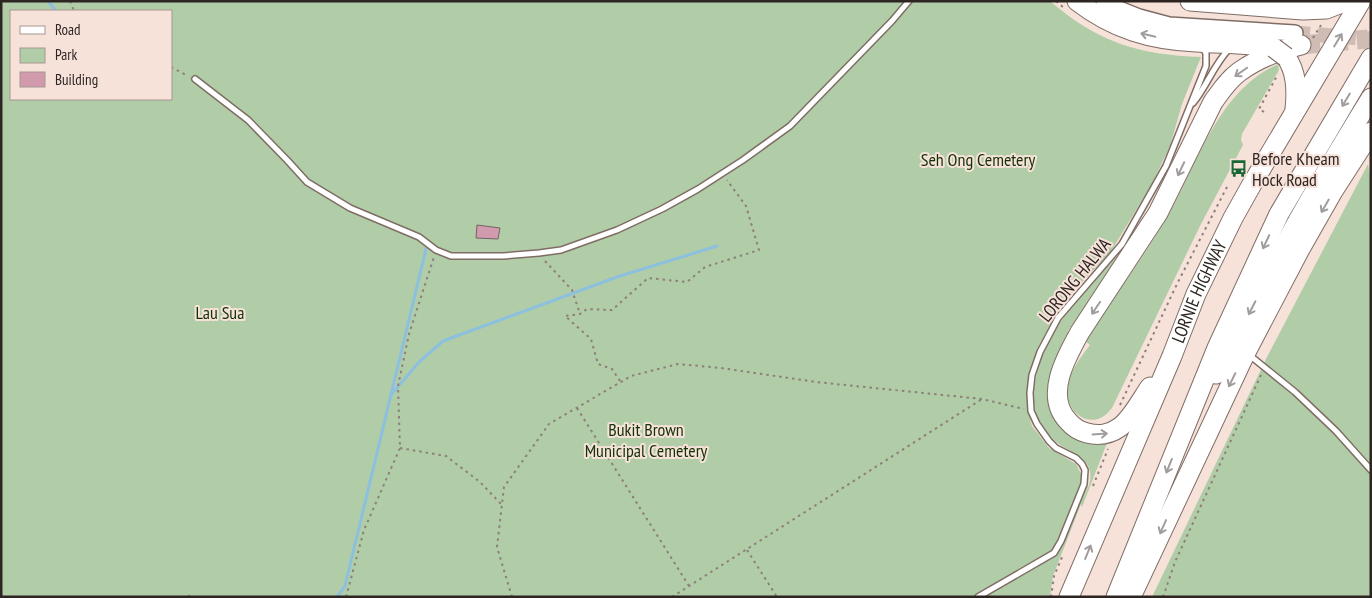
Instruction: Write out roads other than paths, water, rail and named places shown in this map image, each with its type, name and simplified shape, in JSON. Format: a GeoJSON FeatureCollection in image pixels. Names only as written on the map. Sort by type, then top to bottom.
{"type":"FeatureCollection","features":[{"type":"Feature","properties":{"kind":"highway"},"geometry":{"type":"LineString","coordinates":[[1077,1],[1095,15],[1136,32],[1175,41],[1236,44],[1291,63],[1296,84],[1295,112]]}},
{"type":"Feature","properties":{"kind":"highway"},"geometry":{"type":"LineString","coordinates":[[1190,1],[1303,10],[1326,9],[1348,1]]}},
{"type":"Feature","properties":{"kind":"highway","name":"LORNIE HIGHWAY"},"geometry":{"type":"LineString","coordinates":[[1069,597],[1172,356],[1196,294],[1233,218],[1361,1]]}},
{"type":"Feature","properties":{"kind":"highway"},"geometry":{"type":"LineString","coordinates":[[1172,356],[1123,424],[1114,431],[1098,436],[1084,433],[1074,428],[1061,412],[1058,401],[1058,383],[1071,349],[1080,332],[1158,213],[1213,102],[1239,72],[1285,49],[1297,35]]}},
{"type":"Feature","properties":{"kind":"highway"},"geometry":{"type":"LineString","coordinates":[[1116,597],[1217,348],[1279,214],[1371,58]]}},
{"type":"Feature","properties":{"kind":"highway"},"geometry":{"type":"LineString","coordinates":[[1187,421],[1230,352],[1294,226],[1371,98]]}},
{"type":"Feature","properties":{"kind":"highway"},"geometry":{"type":"LineString","coordinates":[[1131,597],[1246,352],[1300,250],[1365,147],[1371,132]]}},
{"type":"Feature","properties":{"kind":"street"},"geometry":{"type":"LineString","coordinates":[[1104,1],[1119,10],[1168,25],[1297,35]]}},
{"type":"Feature","properties":{"kind":"street"},"geometry":{"type":"LineString","coordinates":[[1116,1],[1142,11],[1168,17],[1297,35]]}},
{"type":"Feature","properties":{"kind":"lane"},"geometry":{"type":"LineString","coordinates":[[194,79],[248,120],[307,182],[350,208],[419,237],[436,250],[451,256],[503,256],[539,253],[561,250],[617,230],[662,209],[723,174],[790,126],[909,1]]}},
{"type":"Feature","properties":{"kind":"lane","name":"LORONG HALWA"},"geometry":{"type":"LineString","coordinates":[[978,597],[1054,553],[1058,548],[1084,484],[1085,470],[1082,464],[1076,458],[1056,448],[1049,442],[1031,411],[1032,375],[1048,335],[1069,304],[1122,244],[1166,166],[1206,66],[1206,53],[1203,47],[1196,42]]}},
{"type":"Feature","properties":{"kind":"lane","name":"LORONG HALWA"},"geometry":{"type":"LineString","coordinates":[[1191,105],[1200,94],[1225,53],[1236,44]]}},
{"type":"Feature","properties":{"kind":"lane"},"geometry":{"type":"LineString","coordinates":[[1246,352],[1295,392],[1336,431],[1371,470]]}},
{"type":"Feature","properties":{"kind":"waterway"},"geometry":{"type":"LineString","coordinates":[[48,1],[55,10]]}},
{"type":"Feature","properties":{"kind":"waterway"},"geometry":{"type":"LineString","coordinates":[[391,395],[419,362],[443,341],[617,277],[717,246]]}},
{"type":"Feature","properties":{"kind":"waterway"},"geometry":{"type":"LineString","coordinates":[[337,597],[345,586],[426,249]]}},
{"type":"Feature","properties":{"kind":"tunnel"},"geometry":{"type":"LineString","coordinates":[[1295,33],[1371,39]]}},
{"type":"Feature","properties":{"kind":"tunnel"},"geometry":{"type":"LineString","coordinates":[[1301,45],[1368,39]]}},
{"type":"Feature","properties":{"kind":"place","name":"Before Kheam Hock Road"},"geometry":{"type":"Point","coordinates":[1238,169]}},
{"type":"Feature","properties":{"kind":"park label","name":"Seh Ong Cemetery"},"geometry":{"type":"Point","coordinates":[978,160]}},
{"type":"Feature","properties":{"kind":"park label","name":"Lau Sua"},"geometry":{"type":"Point","coordinates":[220,313]}},
{"type":"Feature","properties":{"kind":"park label","name":"Bukit Brown Municipal Cemetery"},"geometry":{"type":"Point","coordinates":[646,440]}}]}
